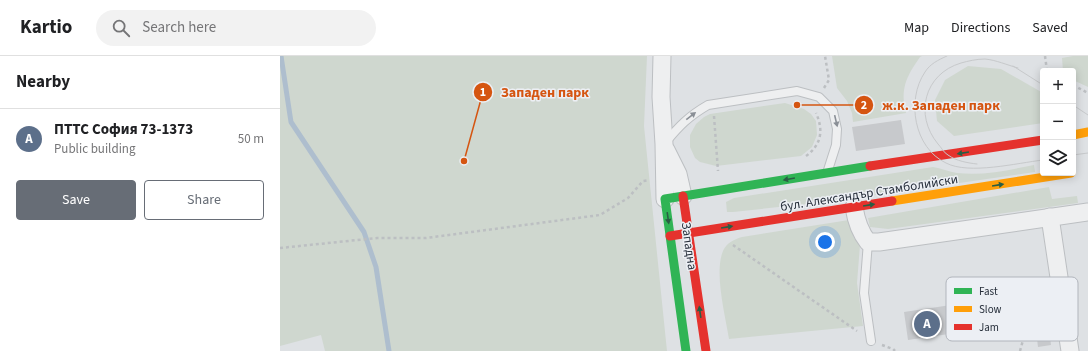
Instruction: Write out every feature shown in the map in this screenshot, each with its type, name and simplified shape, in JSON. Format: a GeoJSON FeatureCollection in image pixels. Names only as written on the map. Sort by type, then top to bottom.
{"type":"FeatureCollection","features":[{"type":"Feature","properties":{"kind":"street","name":"Западна"},"geometry":{"type":"LineString","coordinates":[[662,56],[661,97],[665,199],[686,351]]}},
{"type":"Feature","properties":{"kind":"street"},"geometry":{"type":"LineString","coordinates":[[1076,134],[1088,132]]}},
{"type":"Feature","properties":{"kind":"street","name":"бул. Александър Стамболийски"},"geometry":{"type":"LineString","coordinates":[[665,199],[828,172],[1040,140]]}},
{"type":"Feature","properties":{"kind":"street","name":"Западна"},"geometry":{"type":"LineString","coordinates":[[664,144],[678,174],[683,196],[706,351]]}},
{"type":"Feature","properties":{"kind":"street","name":"бул. Александър Стамболийски"},"geometry":{"type":"LineString","coordinates":[[670,236],[1055,176]]}},
{"type":"Feature","properties":{"kind":"street"},"geometry":{"type":"LineString","coordinates":[[854,207],[859,228],[868,242],[879,242],[1088,212]]}},
{"type":"Feature","properties":{"kind":"street"},"geometry":{"type":"LineString","coordinates":[[1050,217],[1059,277]]}},
{"type":"Feature","properties":{"kind":"street"},"geometry":{"type":"LineString","coordinates":[[1068,341],[1070,351]]}},
{"type":"Feature","properties":{"kind":"lane"},"geometry":{"type":"LineString","coordinates":[[664,144],[680,124],[695,112],[708,105],[798,91],[819,97],[833,111],[837,129],[836,146],[828,172]]}},
{"type":"Feature","properties":{"kind":"lane"},"geometry":{"type":"LineString","coordinates":[[868,242],[864,293],[871,341]]}},
{"type":"Feature","properties":{"kind":"path"},"geometry":{"type":"LineString","coordinates":[[819,97],[829,80],[826,56]]}},
{"type":"Feature","properties":{"kind":"path"},"geometry":{"type":"LineString","coordinates":[[1045,56],[1047,68]]}},
{"type":"Feature","properties":{"kind":"path"},"geometry":{"type":"LineString","coordinates":[[1076,87],[1088,93]]}},
{"type":"Feature","properties":{"kind":"path"},"geometry":{"type":"LineString","coordinates":[[713,109],[718,170]]}},
{"type":"Feature","properties":{"kind":"path"},"geometry":{"type":"LineString","coordinates":[[802,159],[813,151],[820,141],[820,124],[814,110]]}},
{"type":"Feature","properties":{"kind":"path"},"geometry":{"type":"LineString","coordinates":[[280,248],[377,238],[426,238],[600,215],[628,198],[643,181],[649,179]]}},
{"type":"Feature","properties":{"kind":"path"},"geometry":{"type":"LineString","coordinates":[[730,244],[871,341],[895,351]]}},
{"type":"Feature","properties":{"kind":"path"},"geometry":{"type":"LineString","coordinates":[[1020,351],[1023,341]]}},
{"type":"Feature","properties":{"kind":"shaded area"},"geometry":{"type":"Polygon","coordinates":[[[280,56],[647,56],[644,126],[667,351],[325,351],[321,335],[280,346],[280,56]]]}},
{"type":"Feature","properties":{"kind":"shaded area"},"geometry":{"type":"Polygon","coordinates":[[[832,56],[922,56],[911,71],[904,90],[904,105],[906,113],[853,122],[852,113],[847,101],[837,88],[832,56]]]}},
{"type":"Feature","properties":{"kind":"shaded area"},"geometry":{"type":"Polygon","coordinates":[[[1088,56],[1088,87],[1076,81],[1076,68],[1063,68],[1062,58],[1088,56]]]}},
{"type":"Feature","properties":{"kind":"shaded area"},"geometry":{"type":"Polygon","coordinates":[[[968,66],[1001,69],[1040,91],[1040,123],[954,136],[937,121],[935,100],[945,80],[968,66]]]}},
{"type":"Feature","properties":{"kind":"shaded area"},"geometry":{"type":"Polygon","coordinates":[[[785,103],[804,109],[811,114],[816,121],[817,135],[812,147],[801,156],[716,166],[700,162],[695,158],[690,147],[690,135],[696,124],[704,117],[710,114],[785,103]]]}},
{"type":"Feature","properties":{"kind":"shaded area"},"geometry":{"type":"Polygon","coordinates":[[[1034,165],[1035,172],[835,201],[727,212],[726,202],[734,198],[933,167],[957,173],[976,174],[1034,165]]]}},
{"type":"Feature","properties":{"kind":"shaded area"},"geometry":{"type":"Polygon","coordinates":[[[1049,187],[1052,199],[1077,196],[1078,203],[888,229],[870,227],[868,218],[1049,187]]]}},
{"type":"Feature","properties":{"kind":"shaded area"},"geometry":{"type":"Polygon","coordinates":[[[849,220],[854,238],[860,245],[857,283],[863,326],[729,339],[720,282],[721,260],[723,251],[728,244],[742,237],[849,220]]]}},
{"type":"Feature","properties":{"kind":"building"},"geometry":{"type":"Polygon","coordinates":[[[901,120],[905,144],[856,151],[852,127],[901,120]]]}},
{"type":"Feature","properties":{"kind":"building"},"geometry":{"type":"Polygon","coordinates":[[[946,306],[946,334],[908,340],[904,312],[946,306]]]}},
{"type":"Feature","properties":{"kind":"building"},"geometry":{"type":"Polygon","coordinates":[[[1037,341],[1051,341],[1051,345],[1038,347],[1037,341]]]}},
{"type":"Feature","properties":{"kind":"waterway"},"geometry":{"type":"LineString","coordinates":[[281,56],[291,122],[364,232],[376,267],[389,351]]}},
{"type":"Feature","properties":{"kind":"tram line"},"geometry":{"type":"LineString","coordinates":[[947,56],[934,62],[927,69],[919,83],[916,96],[916,122],[920,135],[935,156],[946,163],[967,168],[993,167],[1040,160]]}},
{"type":"Feature","properties":{"kind":"tram line"},"geometry":{"type":"LineString","coordinates":[[977,164],[951,157],[938,144],[931,133],[926,121],[925,109],[931,86],[938,76],[948,68],[970,61],[982,59],[997,61],[1018,68]]}},
{"type":"Feature","properties":{"kind":"tram line"},"geometry":{"type":"LineString","coordinates":[[1013,66],[1040,83]]}},
{"type":"Feature","properties":{"kind":"tram line"},"geometry":{"type":"LineString","coordinates":[[1076,107],[1088,115]]}},
{"type":"Feature","properties":{"kind":"tram line"},"geometry":{"type":"LineString","coordinates":[[1076,155],[1088,153]]}},
{"type":"Feature","properties":{"kind":"traffic: fast"},"geometry":{"type":"LineString","coordinates":[[686,351],[665,199],[870,166]]}},
{"type":"Feature","properties":{"kind":"traffic: slow"},"geometry":{"type":"LineString","coordinates":[[1076,134],[1088,132]]}},
{"type":"Feature","properties":{"kind":"traffic: slow"},"geometry":{"type":"LineString","coordinates":[[892,201],[1052,176]]}},
{"type":"Feature","properties":{"kind":"traffic: jam"},"geometry":{"type":"LineString","coordinates":[[870,166],[1040,140]]}},
{"type":"Feature","properties":{"kind":"traffic: jam"},"geometry":{"type":"LineString","coordinates":[[683,196],[706,351]]}},
{"type":"Feature","properties":{"kind":"traffic: jam"},"geometry":{"type":"LineString","coordinates":[[670,236],[892,201]]}},
{"type":"Feature","properties":{"kind":"place","name":"ж.к. Западен парк"},"geometry":{"type":"Point","coordinates":[797,105]}},
{"type":"Feature","properties":{"kind":"place","name":"Западен парк"},"geometry":{"type":"Point","coordinates":[464,161]}},
{"type":"Feature","properties":{"kind":"place","name":"ПТТС София 73-1373"},"geometry":{"type":"Point","coordinates":[927,324]}}]}
